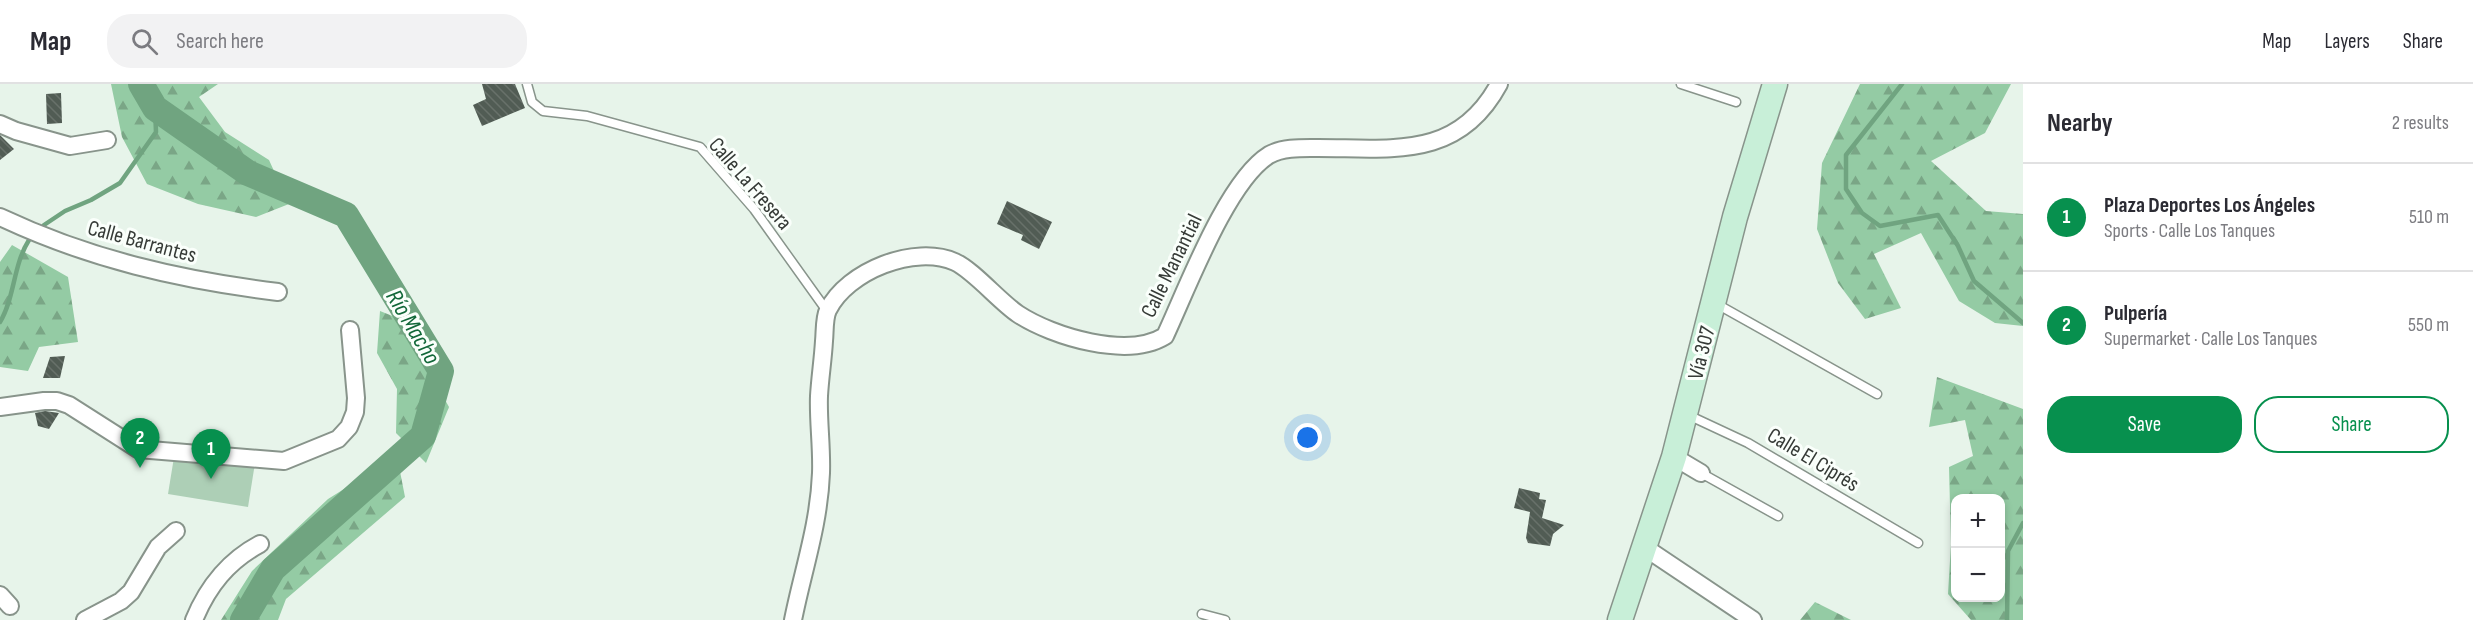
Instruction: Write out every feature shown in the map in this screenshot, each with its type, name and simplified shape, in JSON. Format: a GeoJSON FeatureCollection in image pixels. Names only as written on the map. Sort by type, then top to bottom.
{"type":"FeatureCollection","features":[{"type":"Feature","properties":{"kind":"street","name":"Calle Manantial"},"geometry":{"type":"LineString","coordinates":[[827,311],[844,290],[863,275],[899,260],[921,256],[955,262],[1019,314],[1052,331],[1104,345],[1142,346],[1154,343],[1165,336],[1233,193],[1254,167],[1271,154],[1296,148],[1388,148],[1432,144],[1452,136],[1471,122],[1499,84]]}},
{"type":"Feature","properties":{"kind":"street","name":"Vía 307"},"geometry":{"type":"LineString","coordinates":[[1620,620],[1674,457],[1715,303],[1735,217],[1775,84]]}},
{"type":"Feature","properties":{"kind":"street"},"geometry":{"type":"LineString","coordinates":[[0,124],[16,131],[70,146],[106,140]]}},
{"type":"Feature","properties":{"kind":"street","name":"Calle Barrantes"},"geometry":{"type":"LineString","coordinates":[[0,217],[50,240],[171,276],[278,292]]}},
{"type":"Feature","properties":{"kind":"street"},"geometry":{"type":"LineString","coordinates":[[793,620],[813,544],[821,473],[819,395],[827,311]]}},
{"type":"Feature","properties":{"kind":"street"},"geometry":{"type":"LineString","coordinates":[[0,407],[57,401],[69,405],[138,449],[284,461],[338,439],[349,427],[355,412],[356,398],[350,330]]}},
{"type":"Feature","properties":{"kind":"street"},"geometry":{"type":"LineString","coordinates":[[1674,457],[1701,472]]}},
{"type":"Feature","properties":{"kind":"street"},"geometry":{"type":"LineString","coordinates":[[85,620],[122,601],[131,592],[158,548],[176,531]]}},
{"type":"Feature","properties":{"kind":"street"},"geometry":{"type":"LineString","coordinates":[[194,620],[202,601],[227,566],[260,544]]}},
{"type":"Feature","properties":{"kind":"street"},"geometry":{"type":"LineString","coordinates":[[1644,547],[1753,620]]}},
{"type":"Feature","properties":{"kind":"lane","name":"Calle La Fresera"},"geometry":{"type":"LineString","coordinates":[[527,84],[532,102],[536,108],[543,111],[587,116],[700,147],[754,209],[827,311]]}},
{"type":"Feature","properties":{"kind":"lane"},"geometry":{"type":"LineString","coordinates":[[1681,84],[1736,102]]}},
{"type":"Feature","properties":{"kind":"lane"},"geometry":{"type":"LineString","coordinates":[[1715,303],[1877,393]]}},
{"type":"Feature","properties":{"kind":"lane","name":"Calle El Ciprés"},"geometry":{"type":"LineString","coordinates":[[1686,414],[1748,443],[1918,543]]}},
{"type":"Feature","properties":{"kind":"lane"},"geometry":{"type":"LineString","coordinates":[[1701,472],[1778,516]]}},
{"type":"Feature","properties":{"kind":"lane"},"geometry":{"type":"LineString","coordinates":[[1202,614],[1225,620]]}},
{"type":"Feature","properties":{"kind":"green space"},"geometry":{"type":"Polygon","coordinates":[[[111,84],[218,84],[199,97],[225,132],[269,160],[289,204],[256,217],[198,204],[147,184],[122,137],[111,84]]]}},
{"type":"Feature","properties":{"kind":"green space"},"geometry":{"type":"Polygon","coordinates":[[[1860,84],[2011,84],[1985,133],[1931,161],[1986,211],[2023,214],[2023,326],[1995,323],[1959,301],[1921,233],[1874,254],[1901,308],[1865,319],[1838,283],[1817,229],[1822,163],[1860,84]]]}},
{"type":"Feature","properties":{"kind":"green space"},"geometry":{"type":"Polygon","coordinates":[[[12,245],[68,277],[78,342],[39,347],[28,371],[0,367],[0,262],[12,245]]]}},
{"type":"Feature","properties":{"kind":"green space"},"geometry":{"type":"Polygon","coordinates":[[[380,311],[400,319],[449,407],[426,463],[396,433],[397,389],[377,353],[380,311]]]}},
{"type":"Feature","properties":{"kind":"green space"},"geometry":{"type":"Polygon","coordinates":[[[1937,377],[2023,409],[2023,620],[1971,620],[1955,602],[2005,602],[2005,494],[1951,494],[1951,544],[1949,467],[1973,456],[1965,420],[1929,427],[1937,377]]]}},
{"type":"Feature","properties":{"kind":"green space"},"geometry":{"type":"Polygon","coordinates":[[[175,451],[255,463],[248,507],[168,494],[175,451]]]}},
{"type":"Feature","properties":{"kind":"green space"},"geometry":{"type":"Polygon","coordinates":[[[397,456],[405,497],[286,599],[278,620],[221,620],[252,571],[328,499],[397,456]]]}},
{"type":"Feature","properties":{"kind":"green space"},"geometry":{"type":"Polygon","coordinates":[[[1951,544],[1951,597],[1948,594],[1951,544]]]}},
{"type":"Feature","properties":{"kind":"green space"},"geometry":{"type":"Polygon","coordinates":[[[1815,602],[1851,620],[1800,620],[1815,602]]]}},
{"type":"Feature","properties":{"kind":"building"},"geometry":{"type":"Polygon","coordinates":[[[482,84],[515,84],[525,108],[482,126],[473,105],[486,99],[482,84]]]}},
{"type":"Feature","properties":{"kind":"building"},"geometry":{"type":"Polygon","coordinates":[[[61,93],[62,123],[47,124],[46,94],[61,93]]]}},
{"type":"Feature","properties":{"kind":"building"},"geometry":{"type":"Polygon","coordinates":[[[0,135],[14,149],[0,160],[0,135]]]}},
{"type":"Feature","properties":{"kind":"building"},"geometry":{"type":"Polygon","coordinates":[[[1007,201],[1052,222],[1039,249],[1021,240],[1023,235],[997,224],[1007,201]]]}},
{"type":"Feature","properties":{"kind":"building"},"geometry":{"type":"Polygon","coordinates":[[[65,356],[60,378],[43,378],[50,357],[65,356]]]}},
{"type":"Feature","properties":{"kind":"building"},"geometry":{"type":"Polygon","coordinates":[[[45,411],[59,413],[49,429],[38,426],[35,413],[45,411]]]}},
{"type":"Feature","properties":{"kind":"building"},"geometry":{"type":"Polygon","coordinates":[[[1519,488],[1540,493],[1539,499],[1546,500],[1542,518],[1564,525],[1553,534],[1550,546],[1528,543],[1526,538],[1530,512],[1514,508],[1519,488]]]}},
{"type":"Feature","properties":{"kind":"waterway","name":"Río Macho"},"geometry":{"type":"LineString","coordinates":[[141,84],[155,108],[248,173],[346,215],[441,371],[423,436],[273,569],[243,620]]}},
{"type":"Feature","properties":{"kind":"waterway"},"geometry":{"type":"LineString","coordinates":[[1902,84],[1846,155],[1846,189],[1862,213],[1880,226],[1938,215],[1958,246],[1974,281],[2023,323]]}},
{"type":"Feature","properties":{"kind":"waterway"},"geometry":{"type":"LineString","coordinates":[[44,225],[65,211],[91,200],[120,183],[156,132],[155,108]]}},
{"type":"Feature","properties":{"kind":"waterway"},"geometry":{"type":"LineString","coordinates":[[0,322],[9,302],[20,260],[29,240]]}},
{"type":"Feature","properties":{"kind":"waterway"},"geometry":{"type":"LineString","coordinates":[[2007,620],[2008,551],[2023,523]]}},
{"type":"Feature","properties":{"kind":"place","name":"Pulpería"},"geometry":{"type":"Point","coordinates":[140,468]}},
{"type":"Feature","properties":{"kind":"place","name":"Plaza Deportes Los Ángeles"},"geometry":{"type":"Point","coordinates":[211,479]}}]}
